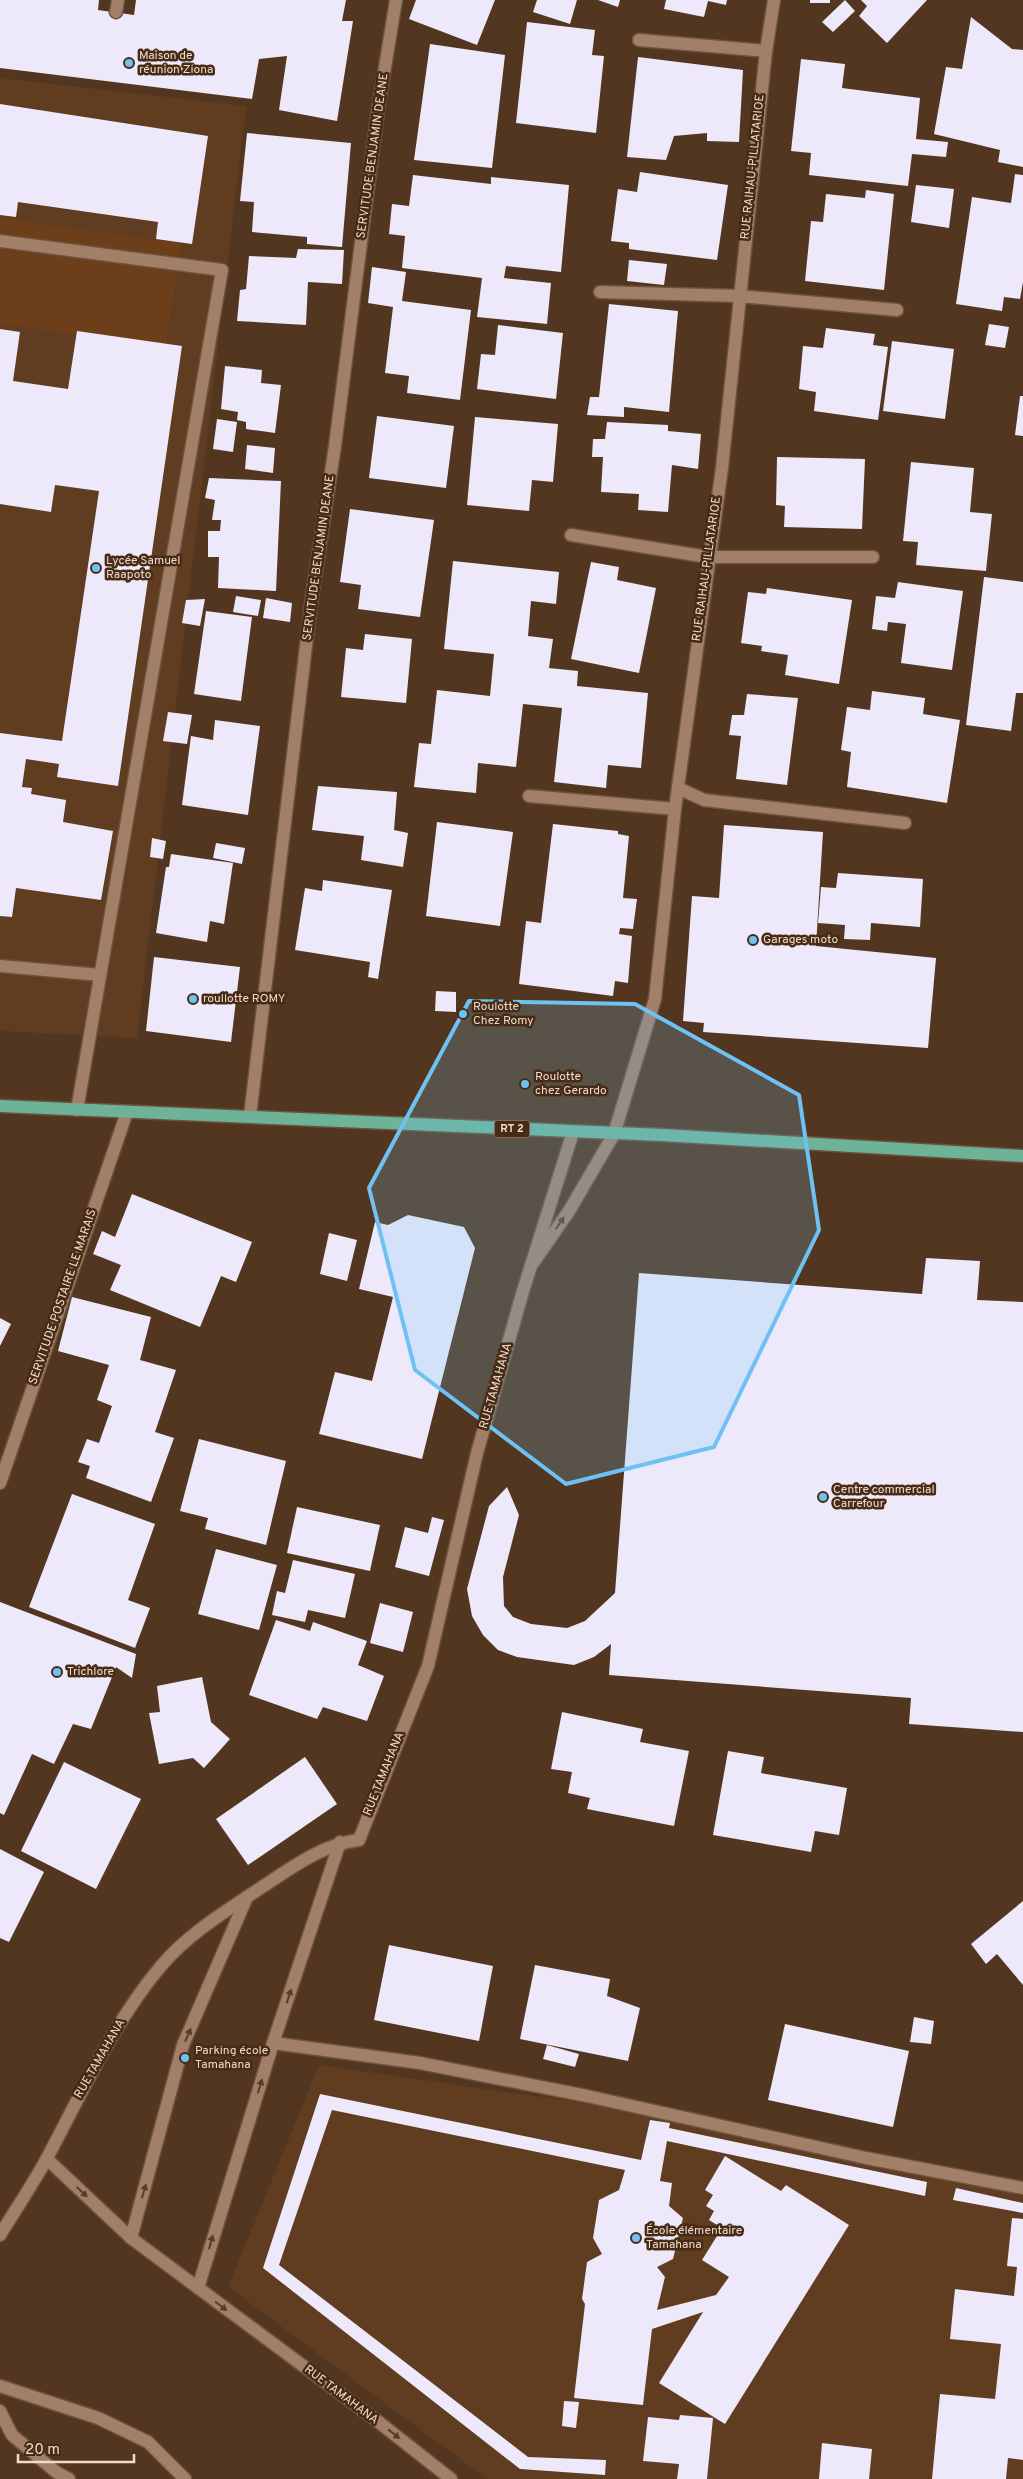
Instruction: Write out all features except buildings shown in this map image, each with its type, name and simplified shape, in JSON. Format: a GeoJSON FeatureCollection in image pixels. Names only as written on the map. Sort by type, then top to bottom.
{"type":"FeatureCollection","features":[{"type":"Feature","properties":{"kind":"main road","name":"RT 2"},"geometry":{"type":"LineString","coordinates":[[0,1106],[156,1115],[250,1116],[1023,1156]]}},
{"type":"Feature","properties":{"kind":"street","name":"SERVITUDE BENJAMIN DEANE"},"geometry":{"type":"LineString","coordinates":[[250,1116],[311,604],[335,446],[378,110],[396,0]]}},
{"type":"Feature","properties":{"kind":"street","name":"RUE RAIHAU-PILLATARIOE"},"geometry":{"type":"LineString","coordinates":[[533,1263],[569,1211],[614,1134],[654,999],[675,809],[708,556],[722,468],[766,51],[774,0]]}},
{"type":"Feature","properties":{"kind":"street"},"geometry":{"type":"LineString","coordinates":[[639,40],[766,51]]}},
{"type":"Feature","properties":{"kind":"street"},"geometry":{"type":"LineString","coordinates":[[0,241],[222,270],[77,1110]]}},
{"type":"Feature","properties":{"kind":"street"},"geometry":{"type":"LineString","coordinates":[[600,292],[739,296],[897,310]]}},
{"type":"Feature","properties":{"kind":"street"},"geometry":{"type":"LineString","coordinates":[[571,535],[708,556],[873,557]]}},
{"type":"Feature","properties":{"kind":"street"},"geometry":{"type":"LineString","coordinates":[[678,788],[704,800],[905,823]]}},
{"type":"Feature","properties":{"kind":"street"},"geometry":{"type":"LineString","coordinates":[[529,796],[675,809]]}},
{"type":"Feature","properties":{"kind":"street"},"geometry":{"type":"LineString","coordinates":[[0,966],[100,975]]}},
{"type":"Feature","properties":{"kind":"street","name":"SERVITUDE POSTAIRE LE MARAIS"},"geometry":{"type":"LineString","coordinates":[[0,1484],[127,1112]]}},
{"type":"Feature","properties":{"kind":"street"},"geometry":{"type":"LineString","coordinates":[[533,1263],[573,1132]]}},
{"type":"Feature","properties":{"kind":"street","name":"RUE TAMAHANA"},"geometry":{"type":"LineString","coordinates":[[0,2235],[47,2159],[79,2096],[129,2010],[162,1965],[206,1923],[289,1869],[340,1842],[359,1840],[428,1666],[477,1453],[533,1263]]}},
{"type":"Feature","properties":{"kind":"street"},"geometry":{"type":"LineString","coordinates":[[198,2288],[273,2043],[340,1842]]}},
{"type":"Feature","properties":{"kind":"street"},"geometry":{"type":"LineString","coordinates":[[131,2238],[183,2045],[247,1897]]}},
{"type":"Feature","properties":{"kind":"street"},"geometry":{"type":"LineString","coordinates":[[273,2043],[430,2065],[587,2096],[866,2158],[1023,2188]]}},
{"type":"Feature","properties":{"kind":"street","name":"RUE TAMAHANA"},"geometry":{"type":"LineString","coordinates":[[47,2159],[131,2238],[451,2479]]}},
{"type":"Feature","properties":{"kind":"street"},"geometry":{"type":"LineString","coordinates":[[0,2386],[98,2418],[148,2442],[185,2479]]}},
{"type":"Feature","properties":{"kind":"street"},"geometry":{"type":"LineString","coordinates":[[0,2411],[12,2435],[56,2472],[69,2479]]}},
{"type":"Feature","properties":{"kind":"highlighted area"},"geometry":{"type":"Polygon","coordinates":[[[469,1001],[635,1004],[799,1095],[819,1230],[714,1447],[566,1484],[415,1370],[369,1188],[469,1001]]]}},
{"type":"Feature","properties":{"kind":"shaded area","name":"Lycée Samuel Raapoto"},"geometry":{"type":"Polygon","coordinates":[[[0,78],[246,106],[137,1038],[0,1031],[0,78]]]}},
{"type":"Feature","properties":{"kind":"shaded area"},"geometry":{"type":"Polygon","coordinates":[[[0,218],[181,243],[166,347],[0,324],[0,218]]]}},
{"type":"Feature","properties":{"kind":"shaded area","name":"École élémentaire Tamahana"},"geometry":{"type":"Polygon","coordinates":[[[319,2065],[584,2103],[1023,2189],[1023,2479],[487,2479],[228,2287],[319,2065]]]}},
{"type":"Feature","properties":{"kind":"place","name":"Maison de réunion Ziona"},"geometry":{"type":"Point","coordinates":[129,63]}},
{"type":"Feature","properties":{"kind":"place","name":"Lycée Samuel Raapoto"},"geometry":{"type":"Point","coordinates":[96,568]}},
{"type":"Feature","properties":{"kind":"place","name":"Garages moto"},"geometry":{"type":"Point","coordinates":[753,940]}},
{"type":"Feature","properties":{"kind":"place","name":"roullotte ROMY"},"geometry":{"type":"Point","coordinates":[193,999]}},
{"type":"Feature","properties":{"kind":"place","name":"Roulotte Chez Romy"},"geometry":{"type":"Point","coordinates":[463,1014]}},
{"type":"Feature","properties":{"kind":"place","name":"Roulotte chez Gerardo"},"geometry":{"type":"Point","coordinates":[525,1084]}},
{"type":"Feature","properties":{"kind":"place","name":"Centre commercial Carrefour"},"geometry":{"type":"Point","coordinates":[823,1497]}},
{"type":"Feature","properties":{"kind":"place","name":"Trichlore"},"geometry":{"type":"Point","coordinates":[57,1672]}},
{"type":"Feature","properties":{"kind":"place","name":"Parking école Tamahana"},"geometry":{"type":"Point","coordinates":[185,2058]}},
{"type":"Feature","properties":{"kind":"place","name":"École élémentaire Tamahana"},"geometry":{"type":"Point","coordinates":[636,2238]}}]}
